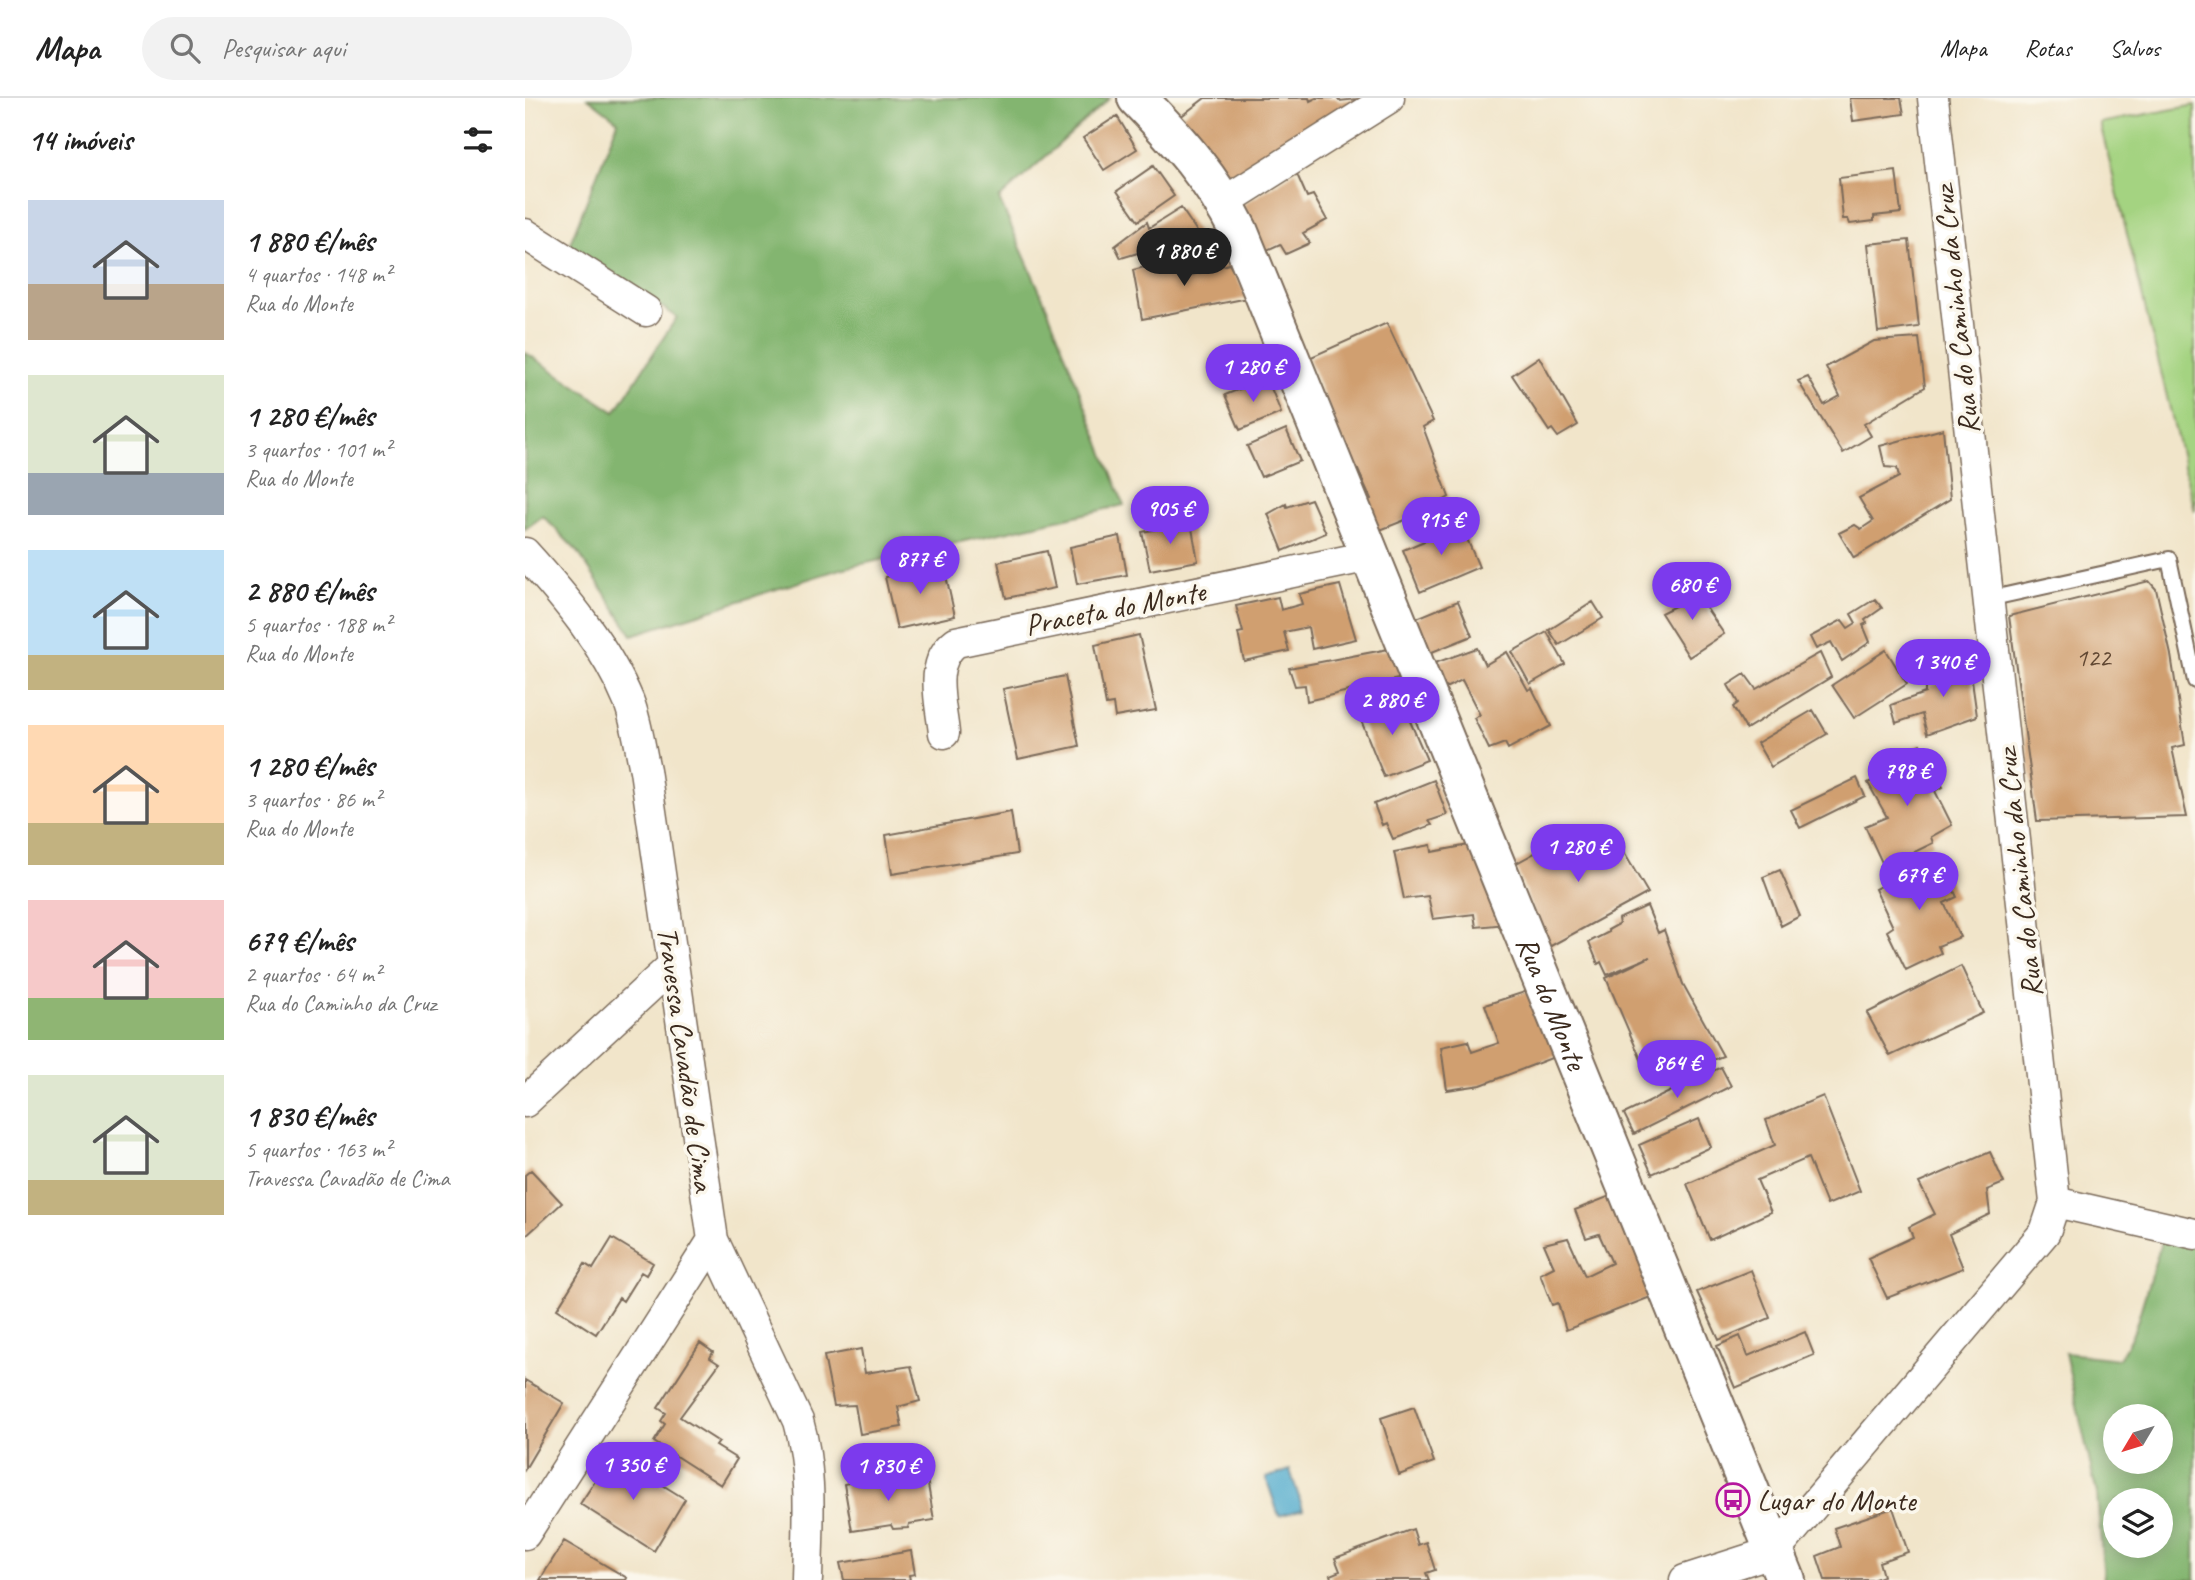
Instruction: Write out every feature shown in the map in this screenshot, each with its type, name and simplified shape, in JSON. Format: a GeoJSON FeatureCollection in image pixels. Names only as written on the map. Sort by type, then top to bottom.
{"type":"FeatureCollection","features":[{"type":"Feature","properties":{"kind":"street","name":"Rua do Monte"},"geometry":{"type":"LineString","coordinates":[[1137,98],[1200,167],[1224,202],[1780,1566]]}},
{"type":"Feature","properties":{"kind":"street"},"geometry":{"type":"LineString","coordinates":[[1224,202],[1389,98]]}},
{"type":"Feature","properties":{"kind":"street","name":"Rua do Caminho da Cruz"},"geometry":{"type":"LineString","coordinates":[[1780,1566],[2045,1232],[2055,1202],[1933,98]]}},
{"type":"Feature","properties":{"kind":"street"},"geometry":{"type":"LineString","coordinates":[[525,234],[646,311]]}},
{"type":"Feature","properties":{"kind":"street","name":"Travessa Cavadão de Cima"},"geometry":{"type":"LineString","coordinates":[[525,553],[565,598],[600,648],[629,703],[645,770],[671,967],[713,1240],[787,1394],[806,1447],[809,1479],[807,1580]]}},
{"type":"Feature","properties":{"kind":"street","name":"Praceta do Monte"},"geometry":{"type":"LineString","coordinates":[[944,733],[938,671],[947,649],[956,642],[1370,556]]}},
{"type":"Feature","properties":{"kind":"street"},"geometry":{"type":"LineString","coordinates":[[525,1102],[671,967]]}},
{"type":"Feature","properties":{"kind":"street"},"geometry":{"type":"LineString","coordinates":[[2055,1202],[2195,1234]]}},
{"type":"Feature","properties":{"kind":"street"},"geometry":{"type":"LineString","coordinates":[[525,1534],[713,1240]]}},
{"type":"Feature","properties":{"kind":"street"},"geometry":{"type":"LineString","coordinates":[[1685,1580],[1780,1566]]}},
{"type":"Feature","properties":{"kind":"lane"},"geometry":{"type":"LineString","coordinates":[[1988,599],[2169,559],[2195,681]]}},
{"type":"Feature","properties":{"kind":"green space"},"geometry":{"type":"Polygon","coordinates":[[[588,98],[1110,98],[999,199],[1046,305],[1124,505],[840,569],[632,635],[578,552],[543,516],[525,529],[525,352],[615,412],[677,317],[569,246],[618,121],[588,98]]]}},
{"type":"Feature","properties":{"kind":"green space"},"geometry":{"type":"Polygon","coordinates":[[[2195,105],[2195,511],[2100,123],[2195,105]]]}},
{"type":"Feature","properties":{"kind":"green space"},"geometry":{"type":"Polygon","coordinates":[[[2162,1239],[2195,1247],[2195,1580],[2104,1580],[2097,1494],[2065,1353],[2119,1359],[2134,1332],[2162,1239]]]}},
{"type":"Feature","properties":{"kind":"water"},"geometry":{"type":"Polygon","coordinates":[[[1290,1470],[1303,1509],[1279,1516],[1266,1478],[1290,1470]]]}},
{"type":"Feature","properties":{"kind":"building"},"geometry":{"type":"Polygon","coordinates":[[[1205,98],[1309,98],[1310,101],[1316,98],[1337,98],[1339,101],[1368,98],[1258,169],[1255,165],[1223,186],[1175,121],[1205,98]]]}},
{"type":"Feature","properties":{"kind":"building"},"geometry":{"type":"Polygon","coordinates":[[[1850,98],[1901,98],[1904,114],[1853,121],[1850,98]]]}},
{"type":"Feature","properties":{"kind":"building"},"geometry":{"type":"Polygon","coordinates":[[[1117,116],[1137,149],[1104,170],[1083,138],[1117,116]]]}},
{"type":"Feature","properties":{"kind":"building"},"geometry":{"type":"Polygon","coordinates":[[[1153,166],[1174,196],[1138,221],[1117,191],[1153,166]]]}},
{"type":"Feature","properties":{"kind":"building"},"geometry":{"type":"Polygon","coordinates":[[[1896,171],[1901,213],[1874,216],[1874,221],[1850,224],[1848,219],[1843,219],[1839,178],[1896,171]]]}},
{"type":"Feature","properties":{"kind":"building"},"geometry":{"type":"Polygon","coordinates":[[[1296,172],[1307,197],[1313,195],[1327,220],[1303,233],[1310,243],[1286,254],[1280,244],[1265,251],[1243,205],[1296,172]]]}},
{"type":"Feature","properties":{"kind":"building"},"geometry":{"type":"Polygon","coordinates":[[[1181,208],[1198,233],[1172,253],[1161,240],[1141,252],[1121,258],[1115,246],[1147,222],[1149,228],[1181,208]]]}},
{"type":"Feature","properties":{"kind":"building"},"geometry":{"type":"Polygon","coordinates":[[[1909,240],[1919,327],[1878,332],[1868,244],[1909,240]]]}},
{"type":"Feature","properties":{"kind":"building"},"geometry":{"type":"Polygon","coordinates":[[[1180,258],[1185,277],[1229,264],[1248,298],[1142,319],[1133,270],[1180,258]]]}},
{"type":"Feature","properties":{"kind":"building"},"geometry":{"type":"Polygon","coordinates":[[[1387,323],[1433,421],[1423,427],[1449,497],[1423,513],[1375,532],[1364,502],[1371,499],[1358,470],[1353,471],[1309,358],[1387,323]]]}},
{"type":"Feature","properties":{"kind":"building"},"geometry":{"type":"Polygon","coordinates":[[[1919,338],[1925,387],[1864,424],[1871,436],[1843,453],[1798,381],[1808,377],[1824,405],[1840,396],[1826,367],[1874,341],[1919,338]]]}},
{"type":"Feature","properties":{"kind":"building"},"geometry":{"type":"Polygon","coordinates":[[[1539,357],[1578,425],[1558,437],[1552,429],[1549,431],[1512,375],[1539,357]]]}},
{"type":"Feature","properties":{"kind":"building"},"geometry":{"type":"Polygon","coordinates":[[[1267,378],[1281,413],[1240,430],[1225,395],[1267,378]]]}},
{"type":"Feature","properties":{"kind":"building"},"geometry":{"type":"Polygon","coordinates":[[[1286,429],[1300,461],[1261,477],[1247,446],[1286,429]]]}},
{"type":"Feature","properties":{"kind":"building"},"geometry":{"type":"Polygon","coordinates":[[[1943,429],[1950,499],[1854,558],[1839,533],[1855,525],[1861,529],[1873,521],[1859,498],[1899,477],[1897,468],[1885,467],[1880,446],[1943,429]]]}},
{"type":"Feature","properties":{"kind":"building"},"geometry":{"type":"Polygon","coordinates":[[[1311,499],[1326,533],[1283,551],[1268,514],[1286,504],[1287,507],[1311,499]]]}},
{"type":"Feature","properties":{"kind":"building"},"geometry":{"type":"Polygon","coordinates":[[[1459,520],[1479,567],[1420,592],[1403,550],[1436,536],[1436,529],[1459,520]]]}},
{"type":"Feature","properties":{"kind":"building"},"geometry":{"type":"Polygon","coordinates":[[[1191,523],[1198,561],[1150,570],[1142,532],[1191,523]]]}},
{"type":"Feature","properties":{"kind":"building"},"geometry":{"type":"Polygon","coordinates":[[[1120,536],[1127,575],[1077,584],[1070,547],[1120,536]]]}},
{"type":"Feature","properties":{"kind":"building"},"geometry":{"type":"Polygon","coordinates":[[[1047,551],[1055,588],[1006,598],[998,562],[1047,551]]]}},
{"type":"Feature","properties":{"kind":"building"},"geometry":{"type":"Polygon","coordinates":[[[943,563],[955,616],[897,629],[885,577],[943,563]]]}},
{"type":"Feature","properties":{"kind":"building"},"geometry":{"type":"Polygon","coordinates":[[[1688,581],[1724,634],[1689,657],[1661,613],[1683,602],[1680,595],[1686,592],[1681,586],[1688,581]]]}},
{"type":"Feature","properties":{"kind":"building"},"geometry":{"type":"Polygon","coordinates":[[[2149,581],[2156,589],[2171,655],[2185,745],[2172,748],[2187,817],[2037,821],[2009,616],[2149,581]]]}},
{"type":"Feature","properties":{"kind":"building"},"geometry":{"type":"Polygon","coordinates":[[[1340,585],[1356,639],[1312,649],[1308,627],[1284,632],[1289,651],[1244,661],[1238,633],[1243,632],[1236,606],[1278,597],[1281,610],[1302,604],[1299,594],[1340,585]]]}},
{"type":"Feature","properties":{"kind":"building"},"geometry":{"type":"Polygon","coordinates":[[[1875,599],[1882,608],[1865,620],[1867,623],[1863,625],[1870,642],[1842,661],[1831,642],[1816,649],[1810,637],[1842,620],[1848,628],[1856,623],[1851,614],[1875,599]]]}},
{"type":"Feature","properties":{"kind":"building"},"geometry":{"type":"Polygon","coordinates":[[[1458,601],[1472,636],[1427,654],[1412,620],[1458,601]]]}},
{"type":"Feature","properties":{"kind":"building"},"geometry":{"type":"Polygon","coordinates":[[[1593,602],[1603,618],[1559,645],[1549,630],[1593,602]]]}},
{"type":"Feature","properties":{"kind":"building"},"geometry":{"type":"Polygon","coordinates":[[[1547,632],[1565,664],[1530,684],[1512,652],[1547,632]]]}},
{"type":"Feature","properties":{"kind":"building"},"geometry":{"type":"Polygon","coordinates":[[[1139,635],[1156,710],[1115,717],[1113,704],[1106,705],[1095,645],[1139,635]]]}},
{"type":"Feature","properties":{"kind":"building"},"geometry":{"type":"Polygon","coordinates":[[[1394,648],[1406,677],[1307,701],[1305,685],[1295,686],[1289,668],[1394,648]]]}},
{"type":"Feature","properties":{"kind":"building"},"geometry":{"type":"Polygon","coordinates":[[[1477,648],[1485,665],[1507,652],[1528,690],[1532,688],[1551,726],[1508,749],[1505,743],[1489,749],[1474,718],[1480,715],[1462,680],[1441,690],[1432,664],[1477,648]]]}},
{"type":"Feature","properties":{"kind":"building"},"geometry":{"type":"Polygon","coordinates":[[[1886,650],[1907,684],[1854,718],[1832,685],[1886,650]]]}},
{"type":"Feature","properties":{"kind":"building"},"geometry":{"type":"Polygon","coordinates":[[[1820,653],[1831,677],[1746,729],[1733,707],[1738,703],[1728,685],[1745,674],[1756,689],[1820,653]]]}},
{"type":"Feature","properties":{"kind":"building"},"geometry":{"type":"Polygon","coordinates":[[[1968,653],[1977,716],[1927,734],[1922,714],[1896,723],[1891,705],[1925,693],[1925,688],[1946,680],[1942,666],[1968,653]]]}},
{"type":"Feature","properties":{"kind":"building"},"geometry":{"type":"Polygon","coordinates":[[[1065,676],[1079,746],[1018,759],[1003,689],[1065,676]]]}},
{"type":"Feature","properties":{"kind":"building"},"geometry":{"type":"Polygon","coordinates":[[[1399,696],[1427,760],[1384,777],[1358,713],[1399,696]]]}},
{"type":"Feature","properties":{"kind":"building"},"geometry":{"type":"Polygon","coordinates":[[[1813,710],[1827,734],[1771,767],[1757,743],[1813,710]]]}},
{"type":"Feature","properties":{"kind":"building"},"geometry":{"type":"Polygon","coordinates":[[[1920,744],[1943,787],[1935,791],[1952,825],[1931,837],[1933,843],[1884,867],[1865,826],[1887,817],[1868,783],[1898,767],[1894,758],[1920,744]]]}},
{"type":"Feature","properties":{"kind":"building"},"geometry":{"type":"Polygon","coordinates":[[[1857,778],[1865,796],[1800,828],[1791,810],[1857,778]]]}},
{"type":"Feature","properties":{"kind":"building"},"geometry":{"type":"Polygon","coordinates":[[[1434,780],[1447,815],[1429,821],[1432,825],[1393,839],[1386,823],[1382,825],[1374,804],[1434,780]]]}},
{"type":"Feature","properties":{"kind":"building"},"geometry":{"type":"Polygon","coordinates":[[[1011,812],[1017,854],[892,874],[886,835],[1011,812]]]}},
{"type":"Feature","properties":{"kind":"building"},"geometry":{"type":"Polygon","coordinates":[[[1580,828],[1591,846],[1613,834],[1648,893],[1547,948],[1515,864],[1580,828]]]}},
{"type":"Feature","properties":{"kind":"building"},"geometry":{"type":"Polygon","coordinates":[[[1474,844],[1507,924],[1476,927],[1474,914],[1433,919],[1428,896],[1404,899],[1394,852],[1431,845],[1432,852],[1474,844]]]}},
{"type":"Feature","properties":{"kind":"building"},"geometry":{"type":"Polygon","coordinates":[[[1916,859],[1923,870],[1941,863],[1957,897],[1944,903],[1960,937],[1938,946],[1941,953],[1906,970],[1887,931],[1893,927],[1875,889],[1891,881],[1889,875],[1916,859]]]}},
{"type":"Feature","properties":{"kind":"building"},"geometry":{"type":"Polygon","coordinates":[[[1780,870],[1800,916],[1781,926],[1763,877],[1780,870]]]}},
{"type":"Feature","properties":{"kind":"building"},"geometry":{"type":"Polygon","coordinates":[[[1647,906],[1658,933],[1664,930],[1683,984],[1723,1056],[1651,1083],[1606,978],[1650,957],[1607,975],[1601,962],[1598,964],[1589,942],[1609,932],[1608,930],[1619,924],[1618,919],[1647,906]]]}},
{"type":"Feature","properties":{"kind":"building"},"geometry":{"type":"Polygon","coordinates":[[[1961,966],[1983,1013],[1890,1056],[1867,1013],[1961,966]]]}},
{"type":"Feature","properties":{"kind":"building"},"geometry":{"type":"Polygon","coordinates":[[[1534,989],[1562,1054],[1481,1085],[1447,1090],[1441,1047],[1468,1041],[1472,1052],[1499,1043],[1485,1005],[1534,989]]]}},
{"type":"Feature","properties":{"kind":"building"},"geometry":{"type":"Polygon","coordinates":[[[1721,1067],[1731,1086],[1634,1134],[1624,1114],[1721,1067]]]}},
{"type":"Feature","properties":{"kind":"building"},"geometry":{"type":"Polygon","coordinates":[[[1823,1096],[1860,1191],[1827,1205],[1808,1158],[1757,1180],[1771,1212],[1710,1240],[1687,1184],[1775,1145],[1766,1120],[1823,1096]]]}},
{"type":"Feature","properties":{"kind":"building"},"geometry":{"type":"Polygon","coordinates":[[[1699,1119],[1711,1147],[1652,1174],[1639,1145],[1699,1119]]]}},
{"type":"Feature","properties":{"kind":"building"},"geometry":{"type":"Polygon","coordinates":[[[1990,1152],[2004,1183],[1987,1190],[1990,1214],[1949,1234],[1963,1268],[1887,1298],[1868,1258],[1913,1237],[1909,1227],[1935,1214],[1919,1183],[1990,1152]]]}},
{"type":"Feature","properties":{"kind":"building"},"geometry":{"type":"Polygon","coordinates":[[[531,1170],[562,1203],[525,1237],[525,1175],[531,1170]]]}},
{"type":"Feature","properties":{"kind":"building"},"geometry":{"type":"Polygon","coordinates":[[[1620,1192],[1661,1293],[1566,1330],[1558,1303],[1552,1305],[1540,1274],[1554,1267],[1544,1244],[1568,1238],[1585,1276],[1612,1263],[1599,1234],[1586,1238],[1575,1210],[1620,1192]]]}},
{"type":"Feature","properties":{"kind":"building"},"geometry":{"type":"Polygon","coordinates":[[[612,1238],[653,1263],[646,1275],[641,1272],[623,1301],[619,1298],[596,1334],[557,1309],[585,1264],[593,1269],[612,1238]]]}},
{"type":"Feature","properties":{"kind":"building"},"geometry":{"type":"Polygon","coordinates":[[[1751,1270],[1770,1318],[1719,1340],[1697,1292],[1751,1270]]]}},
{"type":"Feature","properties":{"kind":"building"},"geometry":{"type":"Polygon","coordinates":[[[1805,1332],[1814,1355],[1735,1388],[1717,1346],[1740,1336],[1748,1356],[1805,1332]]]}},
{"type":"Feature","properties":{"kind":"building"},"geometry":{"type":"Polygon","coordinates":[[[700,1343],[713,1352],[710,1358],[719,1364],[680,1417],[719,1442],[716,1446],[737,1459],[721,1485],[654,1442],[665,1424],[661,1421],[666,1413],[658,1408],[700,1343]]]}},
{"type":"Feature","properties":{"kind":"building"},"geometry":{"type":"Polygon","coordinates":[[[861,1349],[865,1373],[911,1366],[920,1401],[898,1407],[902,1427],[860,1434],[855,1405],[834,1406],[824,1356],[861,1349]]]}},
{"type":"Feature","properties":{"kind":"building"},"geometry":{"type":"Polygon","coordinates":[[[525,1380],[564,1403],[525,1469],[525,1380]]]}},
{"type":"Feature","properties":{"kind":"building"},"geometry":{"type":"Polygon","coordinates":[[[1414,1407],[1434,1462],[1399,1475],[1381,1418],[1414,1407]]]}},
{"type":"Feature","properties":{"kind":"building"},"geometry":{"type":"Polygon","coordinates":[[[613,1454],[685,1499],[654,1551],[580,1504],[613,1454]]]}},
{"type":"Feature","properties":{"kind":"building"},"geometry":{"type":"Polygon","coordinates":[[[872,1469],[880,1469],[886,1486],[927,1479],[934,1520],[909,1524],[908,1528],[893,1529],[891,1525],[852,1531],[844,1484],[873,1478],[872,1469]]]}},
{"type":"Feature","properties":{"kind":"building"},"geometry":{"type":"Polygon","coordinates":[[[1893,1508],[1908,1552],[1879,1562],[1883,1576],[1872,1580],[1825,1580],[1817,1556],[1840,1547],[1834,1528],[1893,1508]]]}},
{"type":"Feature","properties":{"kind":"building"},"geometry":{"type":"Polygon","coordinates":[[[1413,1529],[1418,1545],[1426,1542],[1435,1570],[1426,1573],[1429,1580],[1332,1580],[1330,1575],[1340,1571],[1335,1558],[1413,1529]]]}},
{"type":"Feature","properties":{"kind":"building"},"geometry":{"type":"Polygon","coordinates":[[[564,1541],[627,1578],[626,1580],[540,1580],[564,1541]]]}},
{"type":"Feature","properties":{"kind":"building"},"geometry":{"type":"Polygon","coordinates":[[[911,1551],[915,1574],[909,1575],[910,1580],[844,1580],[840,1563],[911,1551]]]}},
{"type":"Feature","properties":{"kind":"place","name":"Lugar do Monte"},"geometry":{"type":"Point","coordinates":[1733,1500]}}]}
